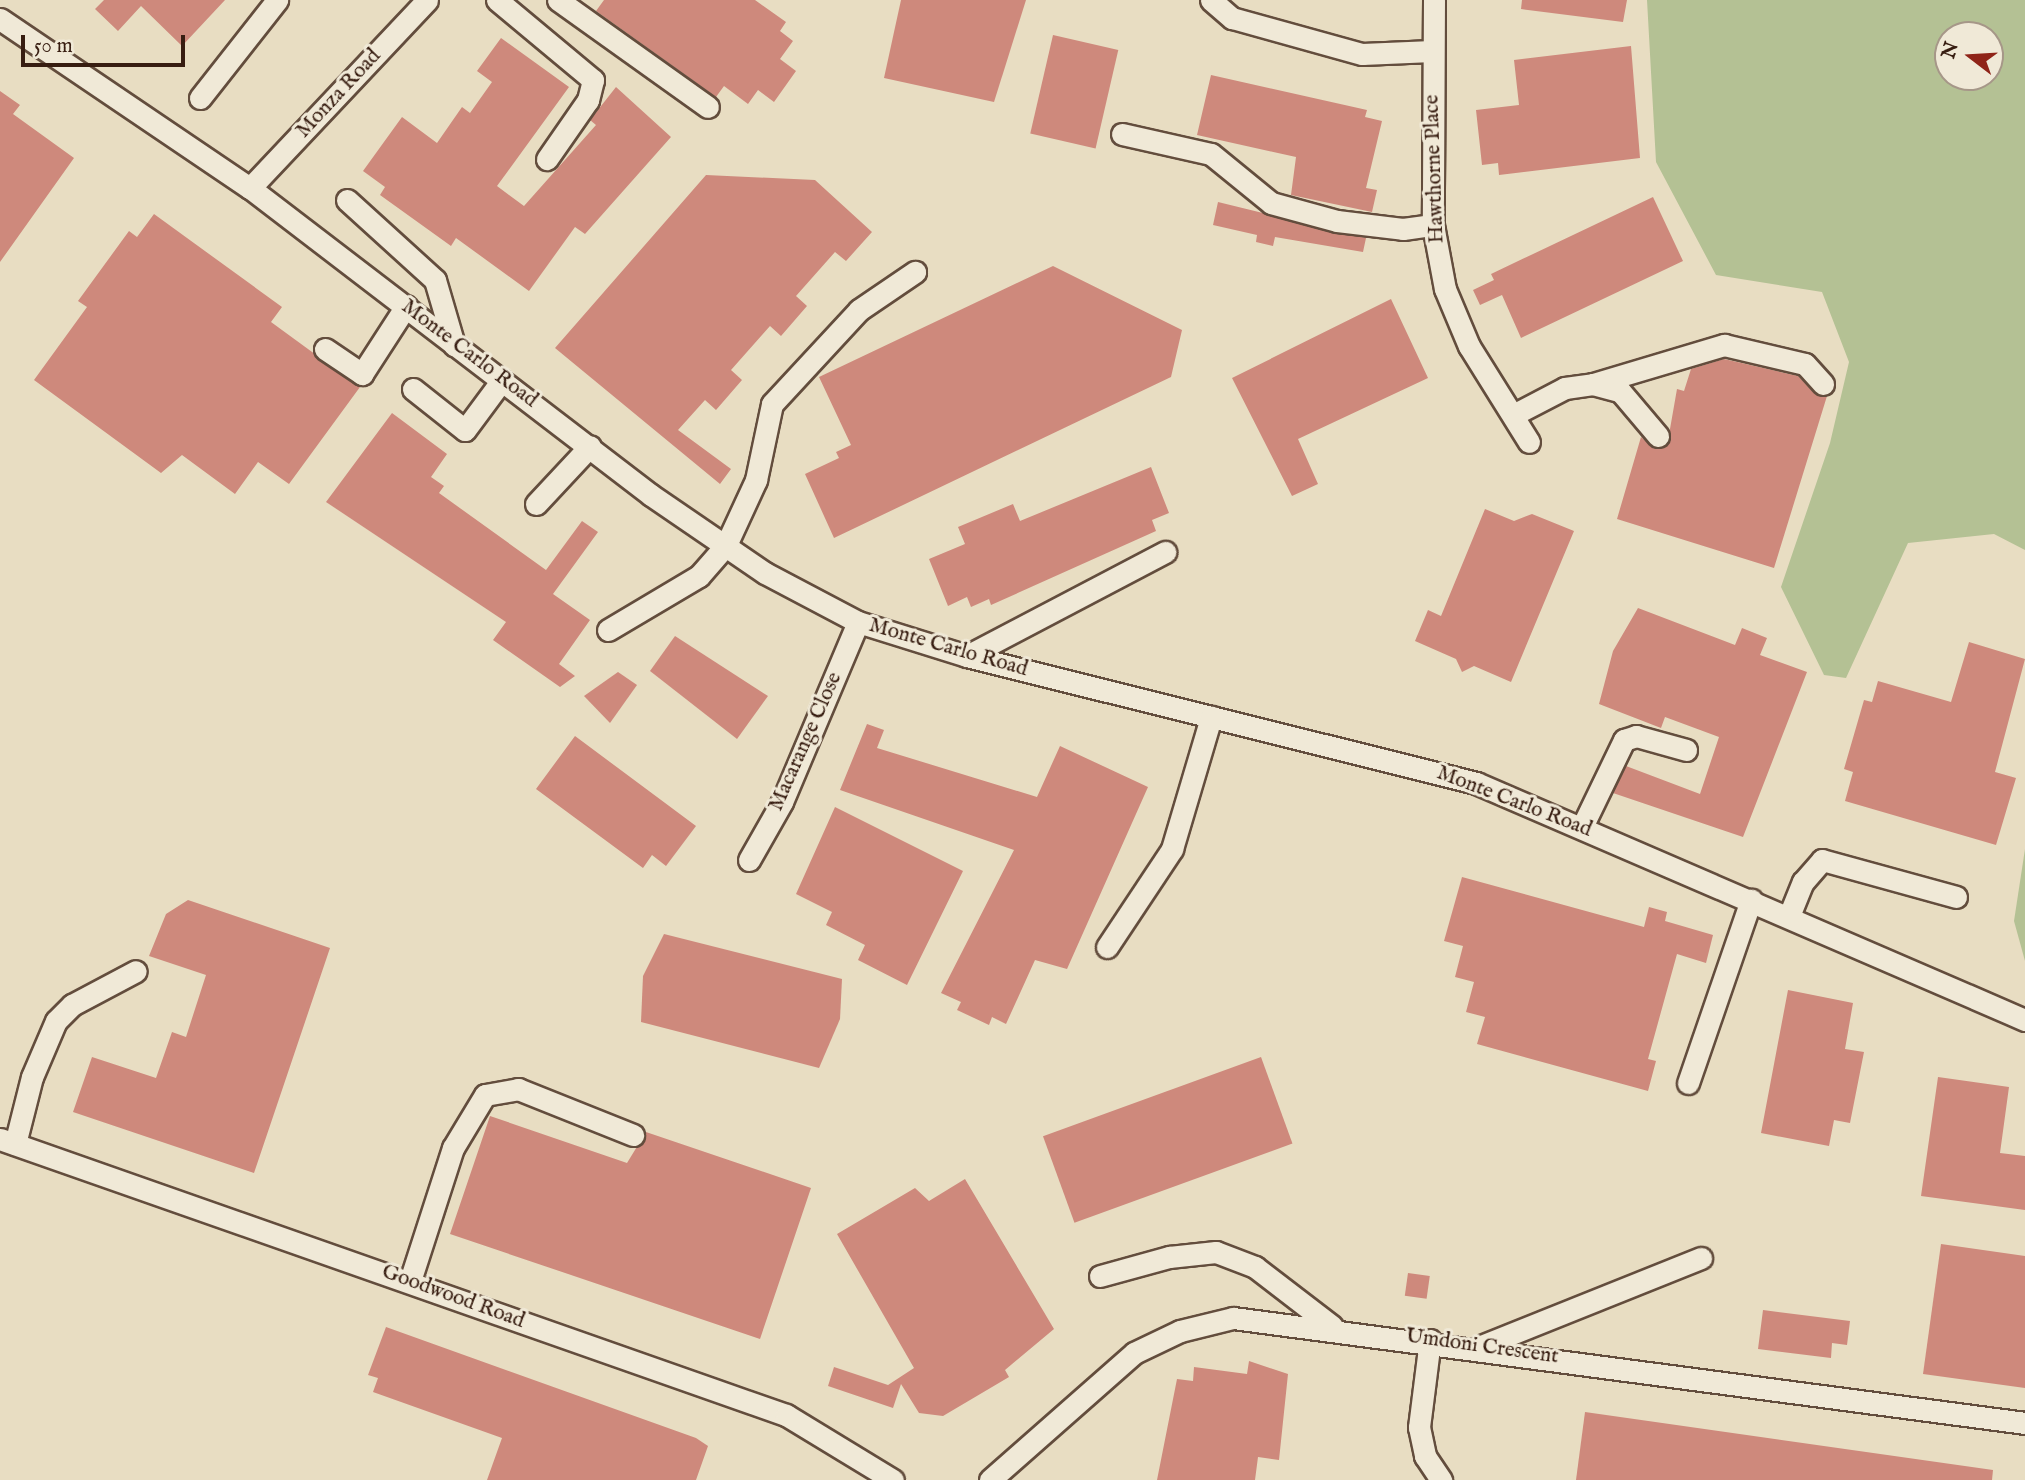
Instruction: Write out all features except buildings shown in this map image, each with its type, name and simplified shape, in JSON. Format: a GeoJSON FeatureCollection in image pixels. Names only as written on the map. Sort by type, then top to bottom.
{"type":"FeatureCollection","features":[{"type":"Feature","properties":{"kind":"street"},"geometry":{"type":"LineString","coordinates":[[200,98],[277,0]]}},
{"type":"Feature","properties":{"kind":"street"},"geometry":{"type":"LineString","coordinates":[[497,0],[593,80],[588,100],[547,159]]}},
{"type":"Feature","properties":{"kind":"street"},"geometry":{"type":"LineString","coordinates":[[558,0],[708,107]]}},
{"type":"Feature","properties":{"kind":"street"},"geometry":{"type":"LineString","coordinates":[[1211,0],[1233,18],[1362,54],[1432,51]]}},
{"type":"Feature","properties":{"kind":"street","name":"Hawthorne Place"},"geometry":{"type":"LineString","coordinates":[[1434,0],[1433,225],[1445,289],[1469,346],[1515,414],[1529,442]]}},
{"type":"Feature","properties":{"kind":"street","name":"Monza Road"},"geometry":{"type":"LineString","coordinates":[[250,188],[420,3]]}},
{"type":"Feature","properties":{"kind":"street","name":"Monte Carlo Road"},"geometry":{"type":"LineString","coordinates":[[0,19],[250,188],[454,345],[726,545],[858,622],[967,656],[1463,779],[1790,916],[2025,1020]]}},
{"type":"Feature","properties":{"kind":"street"},"geometry":{"type":"LineString","coordinates":[[1122,134],[1211,154],[1271,203],[1337,221],[1403,229],[1433,225]]}},
{"type":"Feature","properties":{"kind":"street"},"geometry":{"type":"LineString","coordinates":[[347,200],[435,280],[450,311],[454,345]]}},
{"type":"Feature","properties":{"kind":"street"},"geometry":{"type":"LineString","coordinates":[[608,630],[699,576],[726,545],[756,480],[772,404],[859,310],[915,272]]}},
{"type":"Feature","properties":{"kind":"street"},"geometry":{"type":"LineString","coordinates":[[325,349],[362,374],[406,306]]}},
{"type":"Feature","properties":{"kind":"street"},"geometry":{"type":"LineString","coordinates":[[1515,414],[1565,388],[1593,384],[1724,345],[1805,364],[1822,384]]}},
{"type":"Feature","properties":{"kind":"street"},"geometry":{"type":"LineString","coordinates":[[413,389],[465,430],[502,380]]}},
{"type":"Feature","properties":{"kind":"street"},"geometry":{"type":"LineString","coordinates":[[1593,384],[1620,391],[1658,436]]}},
{"type":"Feature","properties":{"kind":"street"},"geometry":{"type":"LineString","coordinates":[[537,504],[590,446]]}},
{"type":"Feature","properties":{"kind":"street"},"geometry":{"type":"LineString","coordinates":[[967,656],[1165,552]]}},
{"type":"Feature","properties":{"kind":"street","name":"Macarange Close"},"geometry":{"type":"LineString","coordinates":[[748,860],[782,802],[858,622]]}},
{"type":"Feature","properties":{"kind":"street"},"geometry":{"type":"LineString","coordinates":[[1107,947],[1172,849],[1211,718]]}},
{"type":"Feature","properties":{"kind":"street"},"geometry":{"type":"LineString","coordinates":[[1582,827],[1624,740],[1636,736],[1686,750]]}},
{"type":"Feature","properties":{"kind":"street"},"geometry":{"type":"LineString","coordinates":[[1790,916],[1803,882],[1822,860],[1956,897]]}},
{"type":"Feature","properties":{"kind":"street"},"geometry":{"type":"LineString","coordinates":[[1688,1083],[1751,900]]}},
{"type":"Feature","properties":{"kind":"street"},"geometry":{"type":"LineString","coordinates":[[8,1142],[56,1021],[72,1005],[136,971]]}},
{"type":"Feature","properties":{"kind":"street"},"geometry":{"type":"LineString","coordinates":[[410,1281],[453,1148],[485,1095],[517,1088],[633,1135]]}},
{"type":"Feature","properties":{"kind":"street","name":"Goodwood Road"},"geometry":{"type":"LineString","coordinates":[[8,1142],[786,1415],[893,1480]]}},
{"type":"Feature","properties":{"kind":"street"},"geometry":{"type":"LineString","coordinates":[[1100,1276],[1169,1257],[1216,1252],[1255,1267],[1334,1327]]}},
{"type":"Feature","properties":{"kind":"street"},"geometry":{"type":"LineString","coordinates":[[1479,1346],[1701,1258]]}},
{"type":"Feature","properties":{"kind":"street","name":"Umdoni Crescent"},"geometry":{"type":"LineString","coordinates":[[990,1480],[1135,1353],[1180,1331],[1233,1318],[1334,1327],[1479,1346],[2025,1423]]}},
{"type":"Feature","properties":{"kind":"street"},"geometry":{"type":"LineString","coordinates":[[1430,1340],[1419,1427],[1424,1456],[1441,1480]]}},
{"type":"Feature","properties":{"kind":"green space"},"geometry":{"type":"Polygon","coordinates":[[[1647,0],[2025,0],[2025,550],[1994,534],[1908,543],[1846,678],[1824,675],[1781,587],[1830,443],[1849,362],[1822,292],[1716,275],[1656,162],[1647,0]]]}},
{"type":"Feature","properties":{"kind":"green space"},"geometry":{"type":"Polygon","coordinates":[[[2025,849],[2025,961],[2014,921],[2025,849]]]}}]}
